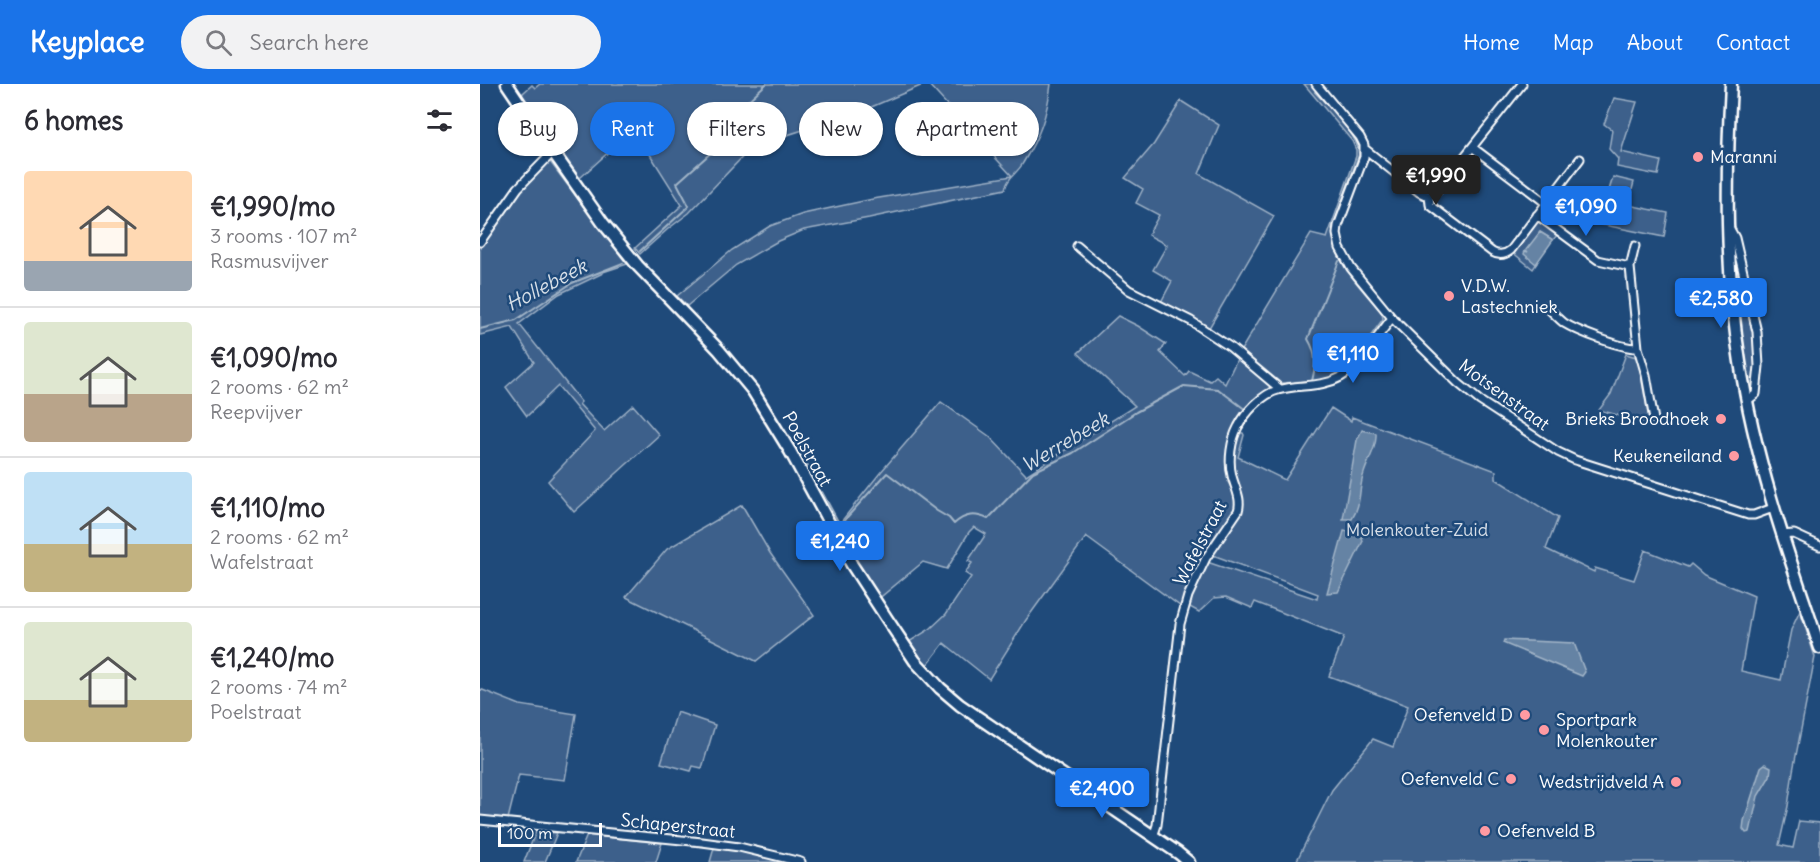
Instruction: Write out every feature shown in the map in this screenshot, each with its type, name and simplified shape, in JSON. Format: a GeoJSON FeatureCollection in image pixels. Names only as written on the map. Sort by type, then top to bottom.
{"type":"FeatureCollection","features":[{"type":"Feature","properties":{"kind":"street","name":"Poelstraat"},"geometry":{"type":"LineString","coordinates":[[507,84],[519,102]]}},
{"type":"Feature","properties":{"kind":"street"},"geometry":{"type":"LineString","coordinates":[[1316,84],[1360,137],[1365,149],[1419,192],[1429,195],[1439,189],[1522,84]]}},
{"type":"Feature","properties":{"kind":"street"},"geometry":{"type":"LineString","coordinates":[[1731,84],[1727,157],[1727,226],[1734,322],[1747,401],[1773,508],[1820,648]]}},
{"type":"Feature","properties":{"kind":"street"},"geometry":{"type":"LineString","coordinates":[[1472,147],[1546,203]]}},
{"type":"Feature","properties":{"kind":"street","name":"Motsenstraat"},"geometry":{"type":"LineString","coordinates":[[1365,149],[1360,169],[1338,226],[1337,241],[1351,268],[1392,318],[1469,392],[1569,458],[1748,515],[1773,508]]}},
{"type":"Feature","properties":{"kind":"street"},"geometry":{"type":"LineString","coordinates":[[480,242],[518,188],[549,156]]}},
{"type":"Feature","properties":{"kind":"street","name":"Poelstraat"},"geometry":{"type":"LineString","coordinates":[[556,156],[603,223],[638,266],[719,350],[753,391],[786,443],[864,583],[915,661],[930,678],[960,705],[1189,862]]}},
{"type":"Feature","properties":{"kind":"street"},"geometry":{"type":"LineString","coordinates":[[1429,195],[1430,205],[1496,254],[1504,254],[1511,250],[1580,159]]}},
{"type":"Feature","properties":{"kind":"street"},"geometry":{"type":"LineString","coordinates":[[1537,215],[1598,260],[1630,267]]}},
{"type":"Feature","properties":{"kind":"street"},"geometry":{"type":"LineString","coordinates":[[1727,226],[1735,238],[1758,341],[1759,366],[1756,394],[1747,401]]}},
{"type":"Feature","properties":{"kind":"street"},"geometry":{"type":"LineString","coordinates":[[1077,246],[1129,290],[1191,321],[1230,347],[1280,389]]}},
{"type":"Feature","properties":{"kind":"street"},"geometry":{"type":"LineString","coordinates":[[1635,246],[1630,267],[1638,348],[1644,366],[1654,420]]}},
{"type":"Feature","properties":{"kind":"street"},"geometry":{"type":"LineString","coordinates":[[1546,306],[1562,322],[1627,348],[1638,348]]}},
{"type":"Feature","properties":{"kind":"street","name":"Wafelstraat"},"geometry":{"type":"LineString","coordinates":[[1153,837],[1157,825],[1180,624],[1188,596],[1206,558],[1238,512],[1238,492],[1231,467],[1232,450],[1238,427],[1259,401],[1269,394],[1280,389],[1314,386],[1341,377],[1358,361],[1392,318]]}},
{"type":"Feature","properties":{"kind":"street"},"geometry":{"type":"LineString","coordinates":[[1781,535],[1794,534],[1820,546]]}},
{"type":"Feature","properties":{"kind":"street","name":"Schaperstraat"},"geometry":{"type":"LineString","coordinates":[[480,820],[739,847],[801,862]]}},
{"type":"Feature","properties":{"kind":"green space"},"geometry":{"type":"Polygon","coordinates":[[[540,84],[925,84],[883,102],[799,102],[799,131],[787,135],[787,102],[687,102],[687,156],[743,156],[689,213],[640,254],[635,248],[682,205],[651,156],[675,156],[675,102],[590,102],[590,156],[604,156],[580,178],[564,156],[578,156],[578,102],[524,102],[521,98],[523,93],[532,85],[535,88],[540,84]]]}},
{"type":"Feature","properties":{"kind":"green space"},"geometry":{"type":"Polygon","coordinates":[[[928,84],[1051,84],[1045,116],[1039,131],[1039,102],[944,102],[928,84]]]}},
{"type":"Feature","properties":{"kind":"green space"},"geometry":{"type":"Polygon","coordinates":[[[1304,84],[1311,84],[1360,145],[1360,155],[1333,228],[1334,240],[1343,264],[1382,313],[1383,319],[1353,360],[1336,376],[1316,381],[1281,383],[1241,350],[1311,234],[1327,238],[1356,156],[1352,141],[1304,84]]]}},
{"type":"Feature","properties":{"kind":"green space"},"geometry":{"type":"Polygon","coordinates":[[[1614,98],[1637,102],[1621,152],[1661,161],[1658,175],[1617,167],[1618,159],[1609,149],[1612,130],[1604,124],[1614,98]]]}},
{"type":"Feature","properties":{"kind":"green space"},"geometry":{"type":"Polygon","coordinates":[[[1181,101],[1219,125],[1199,174],[1274,216],[1209,328],[1160,304],[1172,281],[1153,270],[1167,245],[1148,235],[1159,215],[1136,203],[1143,189],[1125,178],[1154,144],[1181,101]]]}},
{"type":"Feature","properties":{"kind":"green space"},"geometry":{"type":"Polygon","coordinates":[[[994,156],[1027,156],[1018,170],[1008,181],[1005,189],[804,230],[778,241],[736,265],[687,306],[677,296],[732,250],[770,226],[803,214],[873,199],[1012,176],[994,156]]]}},
{"type":"Feature","properties":{"kind":"green space"},"geometry":{"type":"Polygon","coordinates":[[[548,159],[627,264],[603,272],[559,294],[519,324],[581,402],[579,404],[604,431],[633,405],[659,435],[574,512],[548,481],[595,431],[558,386],[527,416],[506,387],[534,362],[512,327],[480,335],[480,246],[508,204],[548,159]]]}},
{"type":"Feature","properties":{"kind":"green space"},"geometry":{"type":"Polygon","coordinates":[[[1613,177],[1634,182],[1628,205],[1668,213],[1664,237],[1599,224],[1613,177]]]}},
{"type":"Feature","properties":{"kind":"green space"},"geometry":{"type":"Polygon","coordinates":[[[1541,222],[1558,234],[1553,240],[1540,232],[1527,250],[1537,263],[1533,269],[1512,252],[1535,223],[1541,222]]]}},
{"type":"Feature","properties":{"kind":"green space"},"geometry":{"type":"Polygon","coordinates":[[[1735,257],[1755,334],[1756,362],[1751,390],[1748,389],[1742,354],[1733,258],[1735,257]]]}},
{"type":"Feature","properties":{"kind":"green space"},"geometry":{"type":"Polygon","coordinates":[[[1118,316],[1166,344],[1160,352],[1185,376],[1189,371],[1210,381],[1216,376],[1225,384],[1238,357],[1270,386],[1250,407],[1228,457],[1228,482],[1236,496],[1234,512],[1204,554],[1180,606],[1086,537],[1026,620],[989,679],[944,643],[924,669],[906,642],[930,629],[946,614],[971,577],[965,573],[972,563],[968,561],[986,534],[974,527],[947,569],[923,562],[877,600],[836,528],[941,402],[989,436],[1026,475],[1135,406],[1078,353],[1118,316]]]}},
{"type":"Feature","properties":{"kind":"green space"},"geometry":{"type":"Polygon","coordinates":[[[1626,354],[1638,360],[1650,424],[1599,410],[1611,394],[1626,354]]]}},
{"type":"Feature","properties":{"kind":"green space","name":"Molenkouter-Zuid"},"geometry":{"type":"Polygon","coordinates":[[[1331,408],[1351,421],[1352,417],[1496,471],[1496,479],[1558,518],[1546,549],[1594,572],[1595,568],[1634,580],[1645,550],[1688,567],[1691,564],[1704,575],[1754,596],[1741,671],[1781,680],[1791,630],[1800,611],[1815,657],[1779,845],[1793,848],[1799,821],[1820,823],[1820,862],[1296,862],[1332,790],[1373,739],[1393,747],[1408,706],[1329,676],[1344,637],[1255,602],[1252,608],[1226,597],[1214,598],[1199,612],[1188,606],[1207,562],[1317,599],[1318,594],[1213,555],[1241,511],[1234,462],[1240,433],[1244,435],[1238,457],[1285,480],[1331,408]]]}},
{"type":"Feature","properties":{"kind":"green space"},"geometry":{"type":"Polygon","coordinates":[[[742,505],[770,553],[814,615],[756,661],[626,597],[667,549],[742,505]]]}},
{"type":"Feature","properties":{"kind":"green space"},"geometry":{"type":"Polygon","coordinates":[[[480,689],[520,705],[576,714],[565,780],[519,775],[508,819],[480,817],[480,689]]]}},
{"type":"Feature","properties":{"kind":"green space"},"geometry":{"type":"Polygon","coordinates":[[[677,712],[715,725],[702,768],[693,766],[691,771],[661,763],[677,712]]]}},
{"type":"Feature","properties":{"kind":"green space"},"geometry":{"type":"Polygon","coordinates":[[[536,831],[557,833],[545,862],[524,862],[536,831]]]}},
{"type":"Feature","properties":{"kind":"green space"},"geometry":{"type":"Polygon","coordinates":[[[587,835],[662,843],[656,862],[576,862],[587,835]]]}},
{"type":"Feature","properties":{"kind":"green space"},"geometry":{"type":"Polygon","coordinates":[[[714,848],[743,851],[783,862],[710,862],[714,848]]]}},
{"type":"Feature","properties":{"kind":"shaded area"},"geometry":{"type":"Polygon","coordinates":[[[1540,232],[1553,240],[1536,264],[1524,254],[1525,251],[1528,252],[1526,250],[1540,232]]]}},
{"type":"Feature","properties":{"kind":"shaded area"},"geometry":{"type":"Polygon","coordinates":[[[1362,430],[1376,433],[1375,443],[1362,479],[1355,513],[1352,519],[1343,519],[1357,440],[1362,430]]]}},
{"type":"Feature","properties":{"kind":"shaded area"},"geometry":{"type":"Polygon","coordinates":[[[1344,531],[1361,534],[1363,541],[1338,592],[1327,593],[1344,531]]]}},
{"type":"Feature","properties":{"kind":"shaded area"},"geometry":{"type":"Polygon","coordinates":[[[1504,640],[1574,643],[1585,672],[1582,676],[1503,643],[1504,640]]]}},
{"type":"Feature","properties":{"kind":"shaded area"},"geometry":{"type":"Polygon","coordinates":[[[1765,764],[1771,767],[1770,776],[1758,796],[1750,832],[1746,833],[1743,829],[1744,821],[1761,767],[1765,764]]]}},
{"type":"Feature","properties":{"kind":"waterway","name":"Hollebeek"},"geometry":{"type":"LineString","coordinates":[[640,251],[689,206],[677,183],[714,150],[706,137],[707,134],[714,132],[766,84]]}},
{"type":"Feature","properties":{"kind":"waterway","name":"Werrebeek"},"geometry":{"type":"LineString","coordinates":[[1315,92],[1349,130],[1355,139],[1359,155],[1332,229]]}},
{"type":"Feature","properties":{"kind":"waterway","name":"Werrebeek"},"geometry":{"type":"LineString","coordinates":[[1295,382],[1312,381],[1315,360],[1308,339],[1339,261]]}},
{"type":"Feature","properties":{"kind":"waterway","name":"Hollebeek"},"geometry":{"type":"LineString","coordinates":[[480,329],[516,320],[572,283],[623,263]]}},
{"type":"Feature","properties":{"kind":"waterway","name":"Werrebeek"},"geometry":{"type":"LineString","coordinates":[[822,492],[840,525],[887,473],[954,524],[970,515],[988,519],[1033,472],[1073,453],[1136,412],[1184,386],[1218,389],[1246,410],[1248,407]]}},
{"type":"Feature","properties":{"kind":"waterway","name":"Werrebeek"},"geometry":{"type":"LineString","coordinates":[[801,454],[808,466]]}},
{"type":"Feature","properties":{"kind":"waterway","name":"Werrebeek"},"geometry":{"type":"LineString","coordinates":[[812,473],[818,485]]}},
{"type":"Feature","properties":{"kind":"place","name":"Maranni"},"geometry":{"type":"Point","coordinates":[1698,157]}},
{"type":"Feature","properties":{"kind":"place","name":"V.D.W. Lastechniek"},"geometry":{"type":"Point","coordinates":[1449,296]}},
{"type":"Feature","properties":{"kind":"place","name":"Brieks Broodhoek"},"geometry":{"type":"Point","coordinates":[1721,419]}},
{"type":"Feature","properties":{"kind":"place","name":"Keukeneiland"},"geometry":{"type":"Point","coordinates":[1734,456]}},
{"type":"Feature","properties":{"kind":"place","name":"Oefenveld D"},"geometry":{"type":"Point","coordinates":[1525,715]}},
{"type":"Feature","properties":{"kind":"place","name":"Sportpark Molenkouter"},"geometry":{"type":"Point","coordinates":[1544,730]}},
{"type":"Feature","properties":{"kind":"place","name":"Oefenveld C"},"geometry":{"type":"Point","coordinates":[1511,779]}},
{"type":"Feature","properties":{"kind":"place","name":"Wedstrijdveld A"},"geometry":{"type":"Point","coordinates":[1676,782]}},
{"type":"Feature","properties":{"kind":"place","name":"Oefenveld B"},"geometry":{"type":"Point","coordinates":[1485,831]}}]}
